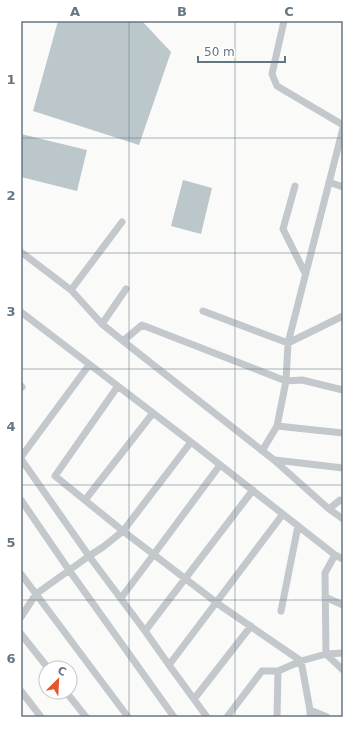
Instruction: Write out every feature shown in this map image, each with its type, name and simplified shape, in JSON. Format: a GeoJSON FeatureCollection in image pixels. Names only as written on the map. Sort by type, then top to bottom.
{"type":"FeatureCollection","features":[{"type":"Feature","properties":{"kind":"lane"},"geometry":{"type":"LineString","coordinates":[[262,451],[277,426],[286,381],[288,343],[343,127],[277,86],[272,74],[284,21]]}},
{"type":"Feature","properties":{"kind":"lane"},"geometry":{"type":"LineString","coordinates":[[329,182],[343,187]]}},
{"type":"Feature","properties":{"kind":"lane"},"geometry":{"type":"LineString","coordinates":[[295,186],[283,229],[305,273]]}},
{"type":"Feature","properties":{"kind":"lane"},"geometry":{"type":"LineString","coordinates":[[71,290],[122,222]]}},
{"type":"Feature","properties":{"kind":"lane"},"geometry":{"type":"LineString","coordinates":[[21,252],[71,290],[102,324],[274,460],[329,509],[343,519]]}},
{"type":"Feature","properties":{"kind":"lane"},"geometry":{"type":"LineString","coordinates":[[102,324],[126,289]]}},
{"type":"Feature","properties":{"kind":"lane"},"geometry":{"type":"LineString","coordinates":[[203,311],[288,343],[343,316]]}},
{"type":"Feature","properties":{"kind":"lane"},"geometry":{"type":"LineString","coordinates":[[21,312],[191,442],[335,555],[343,559]]}},
{"type":"Feature","properties":{"kind":"lane"},"geometry":{"type":"LineString","coordinates":[[123,341],[142,325],[286,381],[302,380],[343,390]]}},
{"type":"Feature","properties":{"kind":"lane"},"geometry":{"type":"LineString","coordinates":[[89,365],[21,458],[89,556],[207,717]]}},
{"type":"Feature","properties":{"kind":"lane"},"geometry":{"type":"LineString","coordinates":[[118,386],[55,476],[185,578],[301,661],[310,714],[327,717]]}},
{"type":"Feature","properties":{"kind":"lane"},"geometry":{"type":"LineString","coordinates":[[85,500],[153,413]]}},
{"type":"Feature","properties":{"kind":"lane"},"geometry":{"type":"LineString","coordinates":[[277,426],[343,432]]}},
{"type":"Feature","properties":{"kind":"lane"},"geometry":{"type":"LineString","coordinates":[[21,617],[36,594],[124,531],[191,442]]}},
{"type":"Feature","properties":{"kind":"lane"},"geometry":{"type":"LineString","coordinates":[[274,460],[343,468]]}},
{"type":"Feature","properties":{"kind":"lane"},"geometry":{"type":"LineString","coordinates":[[121,598],[220,465]]}},
{"type":"Feature","properties":{"kind":"lane"},"geometry":{"type":"LineString","coordinates":[[145,631],[252,490]]}},
{"type":"Feature","properties":{"kind":"lane"},"geometry":{"type":"LineString","coordinates":[[21,500],[174,717]]}},
{"type":"Feature","properties":{"kind":"lane"},"geometry":{"type":"LineString","coordinates":[[329,509],[340,500],[343,501]]}},
{"type":"Feature","properties":{"kind":"lane"},"geometry":{"type":"LineString","coordinates":[[169,665],[283,514]]}},
{"type":"Feature","properties":{"kind":"lane"},"geometry":{"type":"LineString","coordinates":[[281,611],[298,526]]}},
{"type":"Feature","properties":{"kind":"lane"},"geometry":{"type":"LineString","coordinates":[[335,555],[325,573],[326,654],[343,670]]}},
{"type":"Feature","properties":{"kind":"lane"},"geometry":{"type":"LineString","coordinates":[[21,574],[128,717]]}},
{"type":"Feature","properties":{"kind":"lane"},"geometry":{"type":"LineString","coordinates":[[325,597],[343,605]]}},
{"type":"Feature","properties":{"kind":"lane"},"geometry":{"type":"LineString","coordinates":[[194,699],[251,626]]}},
{"type":"Feature","properties":{"kind":"lane"},"geometry":{"type":"LineString","coordinates":[[22,637],[41,660]]}},
{"type":"Feature","properties":{"kind":"lane"},"geometry":{"type":"LineString","coordinates":[[227,717],[262,671],[278,671],[301,661],[326,654],[343,653]]}},
{"type":"Feature","properties":{"kind":"lane"},"geometry":{"type":"LineString","coordinates":[[277,717],[278,671]]}},
{"type":"Feature","properties":{"kind":"lane"},"geometry":{"type":"LineString","coordinates":[[21,691],[41,717]]}},
{"type":"Feature","properties":{"kind":"lane"},"geometry":{"type":"LineString","coordinates":[[72,700],[86,717]]}},
{"type":"Feature","properties":{"kind":"shaded area"},"geometry":{"type":"Polygon","coordinates":[[[58,21],[142,21],[171,52],[139,145],[33,111],[58,21]]]}},
{"type":"Feature","properties":{"kind":"shaded area"},"geometry":{"type":"Polygon","coordinates":[[[21,134],[87,150],[77,191],[21,177],[21,134]]]}},
{"type":"Feature","properties":{"kind":"shaded area"},"geometry":{"type":"Polygon","coordinates":[[[183,180],[212,188],[201,234],[171,226],[183,180]]]}}]}
